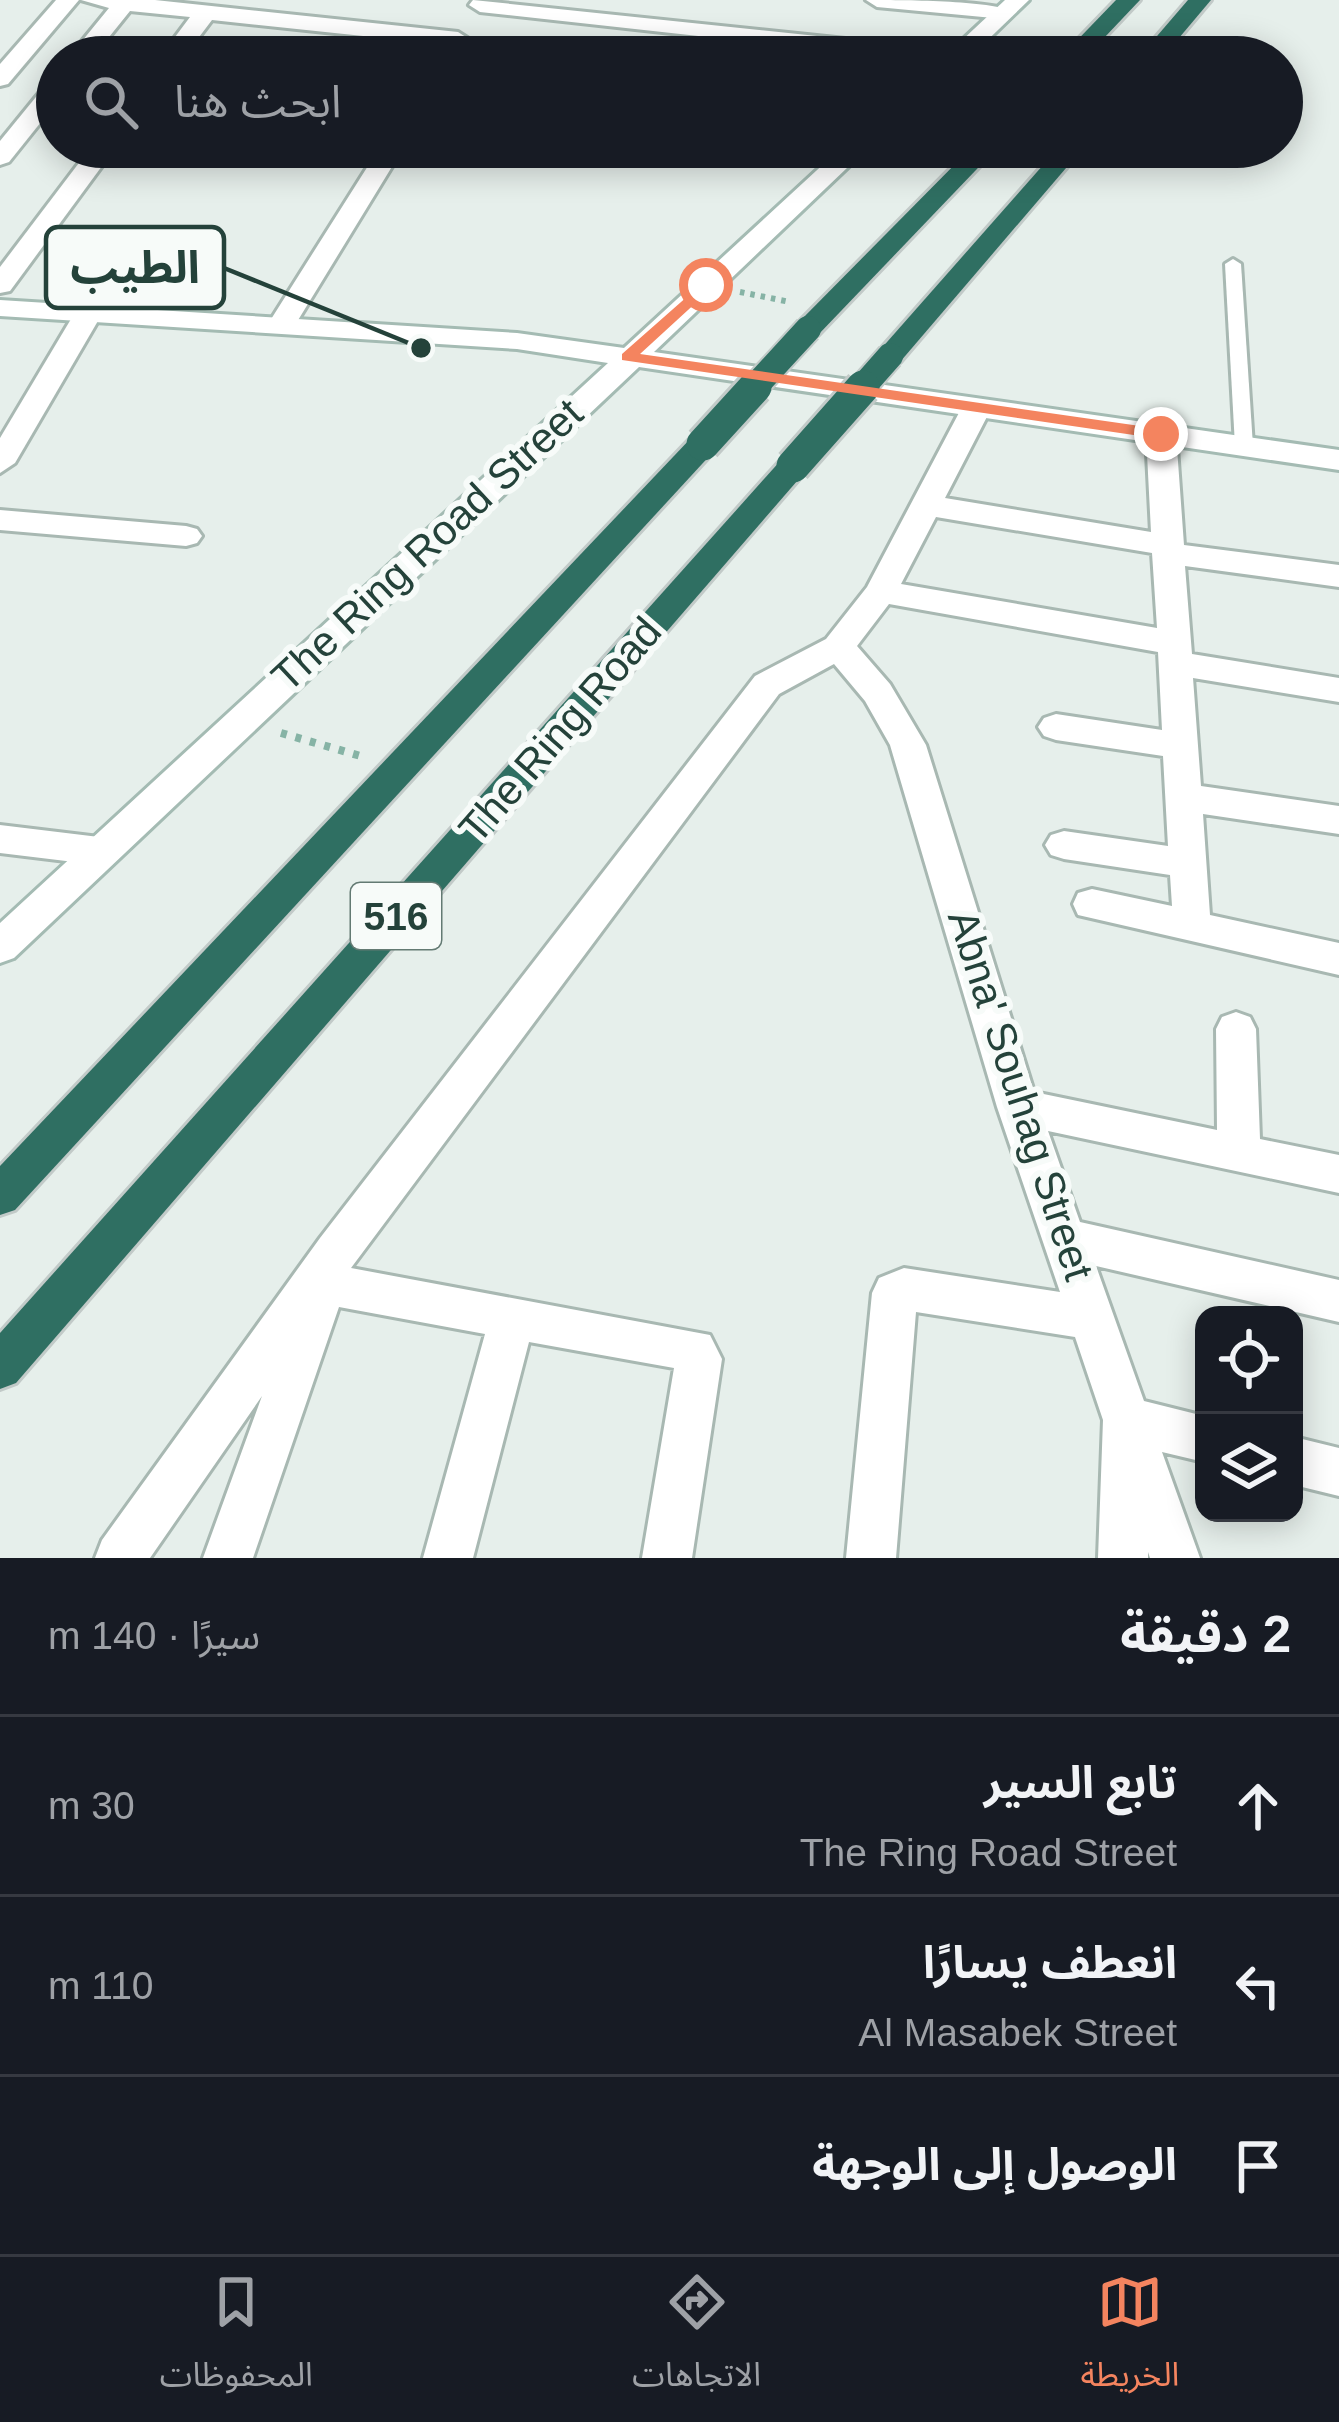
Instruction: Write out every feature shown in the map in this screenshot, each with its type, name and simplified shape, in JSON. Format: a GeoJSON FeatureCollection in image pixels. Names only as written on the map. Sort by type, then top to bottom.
{"type":"FeatureCollection","features":[{"type":"Feature","properties":{"kind":"highway"},"geometry":{"type":"LineString","coordinates":[[1094,36],[1129,0]]}},
{"type":"Feature","properties":{"kind":"highway"},"geometry":{"type":"LineString","coordinates":[[1169,36],[1201,0]]}},
{"type":"Feature","properties":{"kind":"highway","name":"The Ring Road"},"geometry":{"type":"LineString","coordinates":[[0,1196],[817,320],[965,168]]}},
{"type":"Feature","properties":{"kind":"highway","name":"The Ring Road"},"geometry":{"type":"LineString","coordinates":[[0,1366],[1054,168]]}},
{"type":"Feature","properties":{"kind":"street"},"geometry":{"type":"LineString","coordinates":[[37,36],[68,0]]}},
{"type":"Feature","properties":{"kind":"street"},"geometry":{"type":"LineString","coordinates":[[92,0],[371,36]]}},
{"type":"Feature","properties":{"kind":"street"},"geometry":{"type":"LineString","coordinates":[[877,0],[1011,6]]}},
{"type":"Feature","properties":{"kind":"street"},"geometry":{"type":"LineString","coordinates":[[460,36],[481,2],[773,36]]}},
{"type":"Feature","properties":{"kind":"street"},"geometry":{"type":"LineString","coordinates":[[98,36],[124,4]]}},
{"type":"Feature","properties":{"kind":"street"},"geometry":{"type":"LineString","coordinates":[[977,36],[1011,6]]}},
{"type":"Feature","properties":{"kind":"street"},"geometry":{"type":"LineString","coordinates":[[188,36],[206,12]]}},
{"type":"Feature","properties":{"kind":"street"},"geometry":{"type":"LineString","coordinates":[[0,79],[36,37]]}},
{"type":"Feature","properties":{"kind":"street"},"geometry":{"type":"LineString","coordinates":[[0,157],[36,112]]}},
{"type":"Feature","properties":{"kind":"street"},"geometry":{"type":"LineString","coordinates":[[0,285],[88,168]]}},
{"type":"Feature","properties":{"kind":"street"},"geometry":{"type":"LineString","coordinates":[[282,324],[380,168]]}},
{"type":"Feature","properties":{"kind":"street","name":"The Ring Road Street"},"geometry":{"type":"LineString","coordinates":[[0,947],[834,168]]}},
{"type":"Feature","properties":{"kind":"street"},"geometry":{"type":"LineString","coordinates":[[0,308],[517,341],[1339,460]]}},
{"type":"Feature","properties":{"kind":"street"},"geometry":{"type":"LineString","coordinates":[[0,463],[88,314]]}},
{"type":"Feature","properties":{"kind":"street"},"geometry":{"type":"LineString","coordinates":[[120,1558],[767,685],[838,647],[881,592],[976,409]]}},
{"type":"Feature","properties":{"kind":"street"},"geometry":{"type":"LineString","coordinates":[[1161,434],[1192,926]]}},
{"type":"Feature","properties":{"kind":"street"},"geometry":{"type":"LineString","coordinates":[[927,505],[1339,576]]}},
{"type":"Feature","properties":{"kind":"street"},"geometry":{"type":"LineString","coordinates":[[0,520],[186,536]]}},
{"type":"Feature","properties":{"kind":"street"},"geometry":{"type":"LineString","coordinates":[[881,592],[1339,690]]}},
{"type":"Feature","properties":{"kind":"street","name":"Abna' Souhag Street"},"geometry":{"type":"LineString","coordinates":[[838,647],[878,693],[908,745],[1018,1107],[1175,1558]]}},
{"type":"Feature","properties":{"kind":"street"},"geometry":{"type":"LineString","coordinates":[[1056,727],[1180,745]]}},
{"type":"Feature","properties":{"kind":"street"},"geometry":{"type":"LineString","coordinates":[[1183,796],[1339,820]]}},
{"type":"Feature","properties":{"kind":"street"},"geometry":{"type":"LineString","coordinates":[[0,839],[99,851]]}},
{"type":"Feature","properties":{"kind":"street"},"geometry":{"type":"LineString","coordinates":[[1064,845],[1187,863]]}},
{"type":"Feature","properties":{"kind":"street"},"geometry":{"type":"LineString","coordinates":[[1092,904],[1339,959]]}},
{"type":"Feature","properties":{"kind":"street"},"geometry":{"type":"LineString","coordinates":[[1236,1029],[1239,1153]]}},
{"type":"Feature","properties":{"kind":"street"},"geometry":{"type":"LineString","coordinates":[[1018,1107],[1339,1174]]}},
{"type":"Feature","properties":{"kind":"street"},"geometry":{"type":"LineString","coordinates":[[1066,1239],[1339,1300]]}},
{"type":"Feature","properties":{"kind":"street"},"geometry":{"type":"LineString","coordinates":[[331,1268],[512,1318],[698,1353],[667,1558]]}},
{"type":"Feature","properties":{"kind":"street"},"geometry":{"type":"LineString","coordinates":[[228,1558],[331,1268]]}},
{"type":"Feature","properties":{"kind":"street"},"geometry":{"type":"LineString","coordinates":[[871,1558],[895,1293],[904,1289],[1094,1319]]}},
{"type":"Feature","properties":{"kind":"street"},"geometry":{"type":"LineString","coordinates":[[448,1558],[512,1318]]}},
{"type":"Feature","properties":{"kind":"street"},"geometry":{"type":"LineString","coordinates":[[1123,1558],[1127,1420],[1195,1437]]}},
{"type":"Feature","properties":{"kind":"street"},"geometry":{"type":"LineString","coordinates":[[1303,1463],[1339,1472]]}},
{"type":"Feature","properties":{"kind":"lane"},"geometry":{"type":"LineString","coordinates":[[1233,264],[1244,446]]}},
{"type":"Feature","properties":{"kind":"path"},"geometry":{"type":"LineString","coordinates":[[722,288],[817,320]]}},
{"type":"Feature","properties":{"kind":"path"},"geometry":{"type":"LineString","coordinates":[[273,730],[400,767]]}},
{"type":"Feature","properties":{"kind":"place","name":"الطيب"},"geometry":{"type":"Point","coordinates":[421,348]}},
{"type":"Feature","properties":{"kind":"route"},"geometry":{"type":"LineString","coordinates":[[706,285],[627,357],[1161,434]]}}]}
